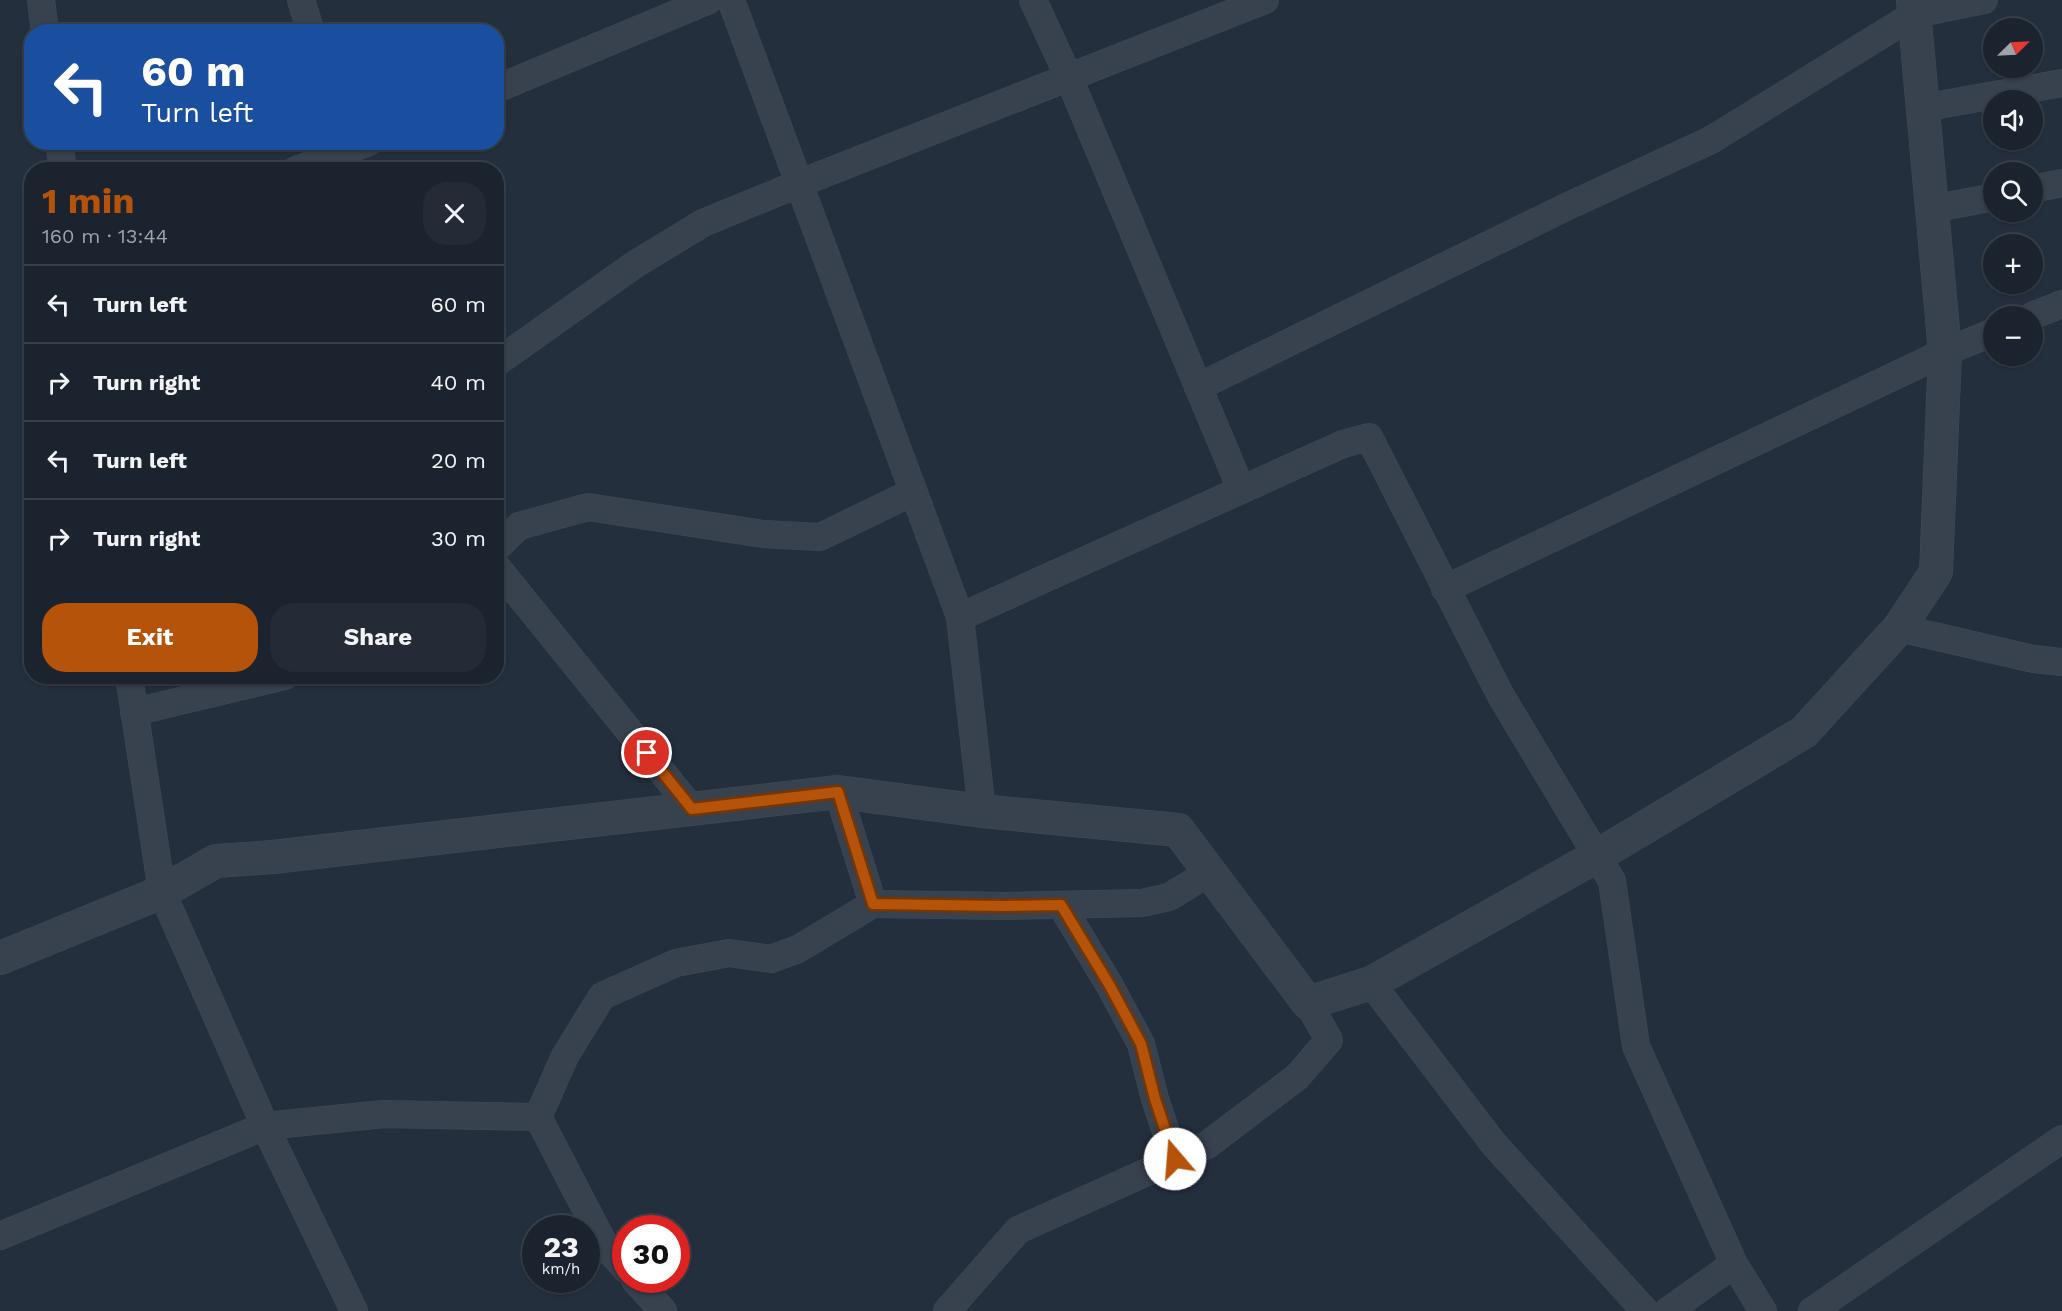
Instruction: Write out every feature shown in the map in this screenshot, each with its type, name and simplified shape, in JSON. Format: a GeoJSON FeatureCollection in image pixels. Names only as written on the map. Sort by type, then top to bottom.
{"type":"FeatureCollection","features":[{"type":"Feature","properties":{"kind":"street"},"geometry":{"type":"LineString","coordinates":[[41,0],[44,24]]}},
{"type":"Feature","properties":{"kind":"street"},"geometry":{"type":"LineString","coordinates":[[301,0],[308,24]]}},
{"type":"Feature","properties":{"kind":"street"},"geometry":{"type":"LineString","coordinates":[[504,86],[709,0]]}},
{"type":"Feature","properties":{"kind":"street"},"geometry":{"type":"LineString","coordinates":[[731,0],[960,617],[982,811]]}},
{"type":"Feature","properties":{"kind":"street"},"geometry":{"type":"LineString","coordinates":[[1033,0],[1069,78],[1241,489]]}},
{"type":"Feature","properties":{"kind":"street"},"geometry":{"type":"LineString","coordinates":[[504,357],[634,266],[703,224],[798,184],[1265,0]]}},
{"type":"Feature","properties":{"kind":"street"},"geometry":{"type":"LineString","coordinates":[[1198,387],[1556,212],[1711,140],[1914,7],[1984,0]]}},
{"type":"Feature","properties":{"kind":"street"},"geometry":{"type":"LineString","coordinates":[[1308,1003],[1371,983],[1597,856],[1804,732],[1899,628],[1936,572],[1945,352],[1914,7]]}},
{"type":"Feature","properties":{"kind":"street"},"geometry":{"type":"LineString","coordinates":[[1922,108],[2062,82]]}},
{"type":"Feature","properties":{"kind":"street"},"geometry":{"type":"LineString","coordinates":[[321,162],[355,151]]}},
{"type":"Feature","properties":{"kind":"street"},"geometry":{"type":"LineString","coordinates":[[2043,187],[2062,183]]}},
{"type":"Feature","properties":{"kind":"street"},"geometry":{"type":"LineString","coordinates":[[1932,209],[1983,199]]}},
{"type":"Feature","properties":{"kind":"street"},"geometry":{"type":"LineString","coordinates":[[2043,312],[2062,304]]}},
{"type":"Feature","properties":{"kind":"street"},"geometry":{"type":"LineString","coordinates":[[1445,589],[1945,352],[1983,336]]}},
{"type":"Feature","properties":{"kind":"street"},"geometry":{"type":"LineString","coordinates":[[960,617],[1343,444],[1369,437],[1500,696],[1612,881],[1636,1046],[1734,1264],[1763,1311]]}},
{"type":"Feature","properties":{"kind":"street"},"geometry":{"type":"LineString","coordinates":[[504,540],[519,526],[588,507],[763,534],[820,537],[913,492]]}},
{"type":"Feature","properties":{"kind":"street"},"geometry":{"type":"LineString","coordinates":[[504,576],[692,809]]}},
{"type":"Feature","properties":{"kind":"street"},"geometry":{"type":"LineString","coordinates":[[1899,628],[2034,659],[2062,662]]}},
{"type":"Feature","properties":{"kind":"street"},"geometry":{"type":"LineString","coordinates":[[130,684],[162,892],[265,1126],[354,1311]]}},
{"type":"Feature","properties":{"kind":"street"},"geometry":{"type":"LineString","coordinates":[[134,712],[251,684]]}},
{"type":"Feature","properties":{"kind":"street"},"geometry":{"type":"LineString","coordinates":[[838,792],[873,904]]}},
{"type":"Feature","properties":{"kind":"street"},"geometry":{"type":"LineString","coordinates":[[0,958],[162,892],[216,861],[273,858],[838,792],[982,811],[1178,830],[1308,1003],[1329,1040],[1297,1077],[1207,1145],[1018,1230],[947,1311]]}},
{"type":"Feature","properties":{"kind":"street"},"geometry":{"type":"LineString","coordinates":[[538,1117],[565,1056],[602,996],[676,963],[729,953],[771,959],[798,949],[873,904],[1005,906],[1142,903],[1169,897],[1209,872]]}},
{"type":"Feature","properties":{"kind":"street"},"geometry":{"type":"LineString","coordinates":[[1061,905],[1110,986],[1141,1044],[1155,1099],[1175,1159]]}},
{"type":"Feature","properties":{"kind":"street"},"geometry":{"type":"LineString","coordinates":[[1371,983],[1493,1143],[1644,1311]]}},
{"type":"Feature","properties":{"kind":"street"},"geometry":{"type":"LineString","coordinates":[[0,1236],[265,1126],[384,1114],[538,1117]]}},
{"type":"Feature","properties":{"kind":"street"},"geometry":{"type":"LineString","coordinates":[[538,1117],[605,1246],[612,1254]]}},
{"type":"Feature","properties":{"kind":"street"},"geometry":{"type":"LineString","coordinates":[[1812,1311],[2062,1139]]}},
{"type":"Feature","properties":{"kind":"street"},"geometry":{"type":"LineString","coordinates":[[1668,1311],[1734,1264]]}},
{"type":"Feature","properties":{"kind":"street"},"geometry":{"type":"LineString","coordinates":[[647,1293],[663,1311]]}},
{"type":"Feature","properties":{"kind":"route"},"geometry":{"type":"LineString","coordinates":[[647,753],[692,809],[838,792],[873,904],[1061,905],[1110,986],[1141,1044],[1155,1099],[1175,1159]]}}]}
